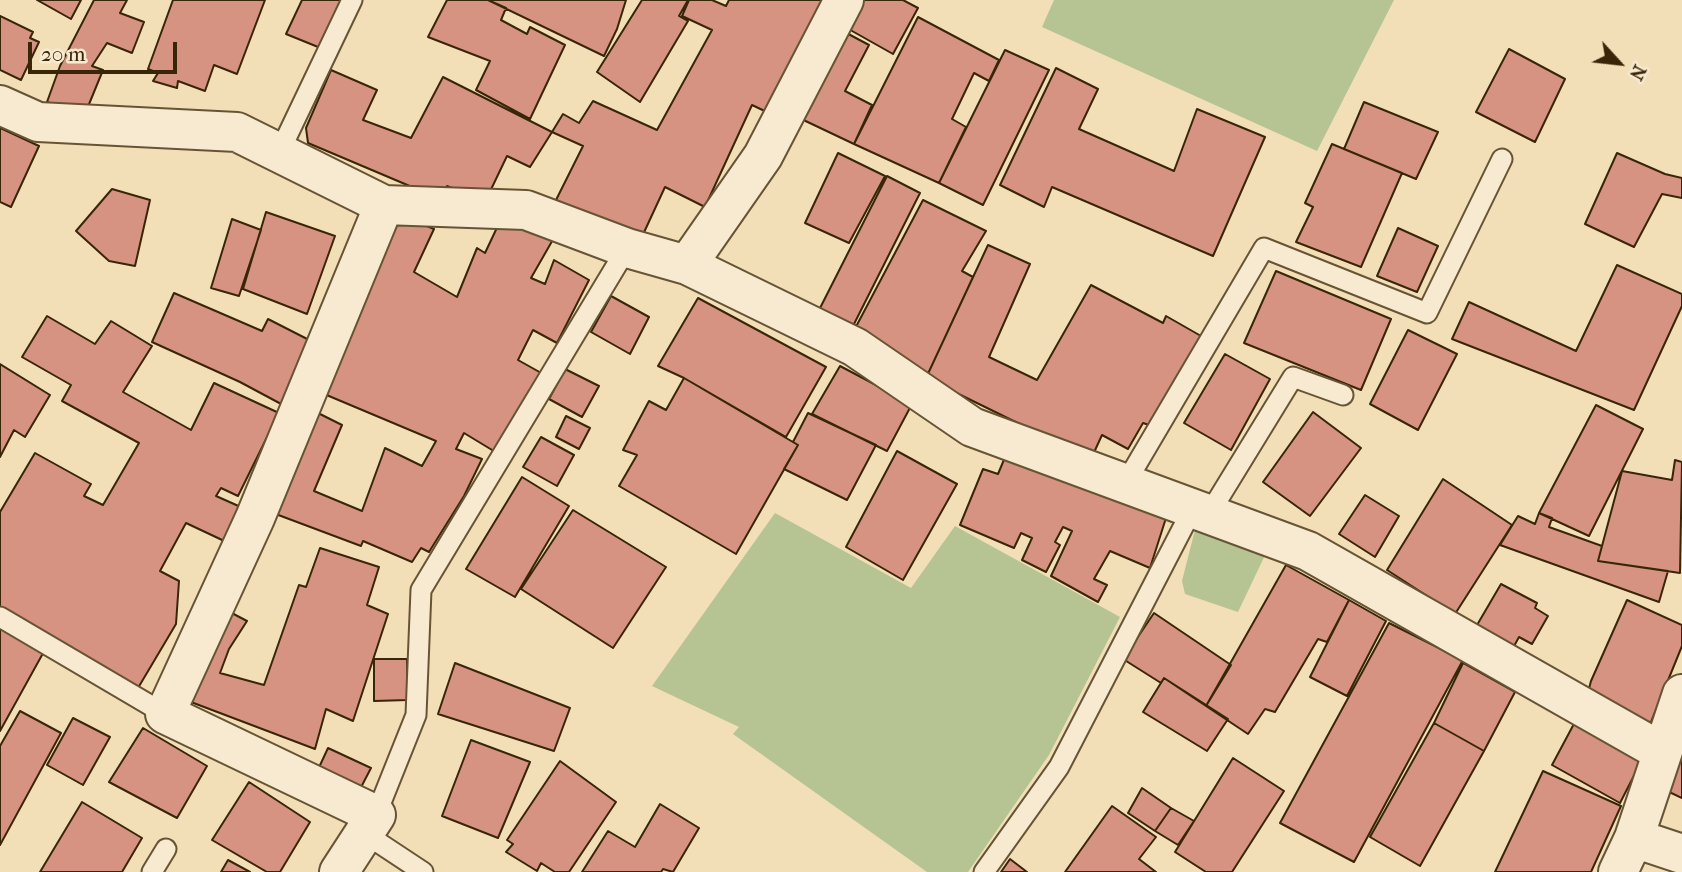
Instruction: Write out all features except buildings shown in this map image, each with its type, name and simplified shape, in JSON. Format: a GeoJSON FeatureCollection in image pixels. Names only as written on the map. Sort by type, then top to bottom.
{"type":"FeatureCollection","features":[{"type":"Feature","properties":{"kind":"street"},"geometry":{"type":"LineString","coordinates":[[687,265],[763,156],[844,0]]}},
{"type":"Feature","properties":{"kind":"street"},"geometry":{"type":"LineString","coordinates":[[0,105],[38,122],[237,132],[384,205],[526,210],[627,248],[687,265],[855,347],[972,427],[1308,551],[1661,752]]}},
{"type":"Feature","properties":{"kind":"street"},"geometry":{"type":"LineString","coordinates":[[339,872],[370,824],[165,714],[255,518],[384,205]]}},
{"type":"Feature","properties":{"kind":"street"},"geometry":{"type":"LineString","coordinates":[[1618,872],[1634,838],[1682,694]]}},
{"type":"Feature","properties":{"kind":"street"},"geometry":{"type":"LineString","coordinates":[[1634,838],[1682,854]]}},
{"type":"Feature","properties":{"kind":"lane"},"geometry":{"type":"LineString","coordinates":[[279,153],[352,0]]}},
{"type":"Feature","properties":{"kind":"lane"},"geometry":{"type":"LineString","coordinates":[[1125,484],[1264,248],[1427,313],[1502,159]]}},
{"type":"Feature","properties":{"kind":"lane"},"geometry":{"type":"LineString","coordinates":[[423,872],[370,824],[416,715],[421,590],[627,248]]}},
{"type":"Feature","properties":{"kind":"lane"},"geometry":{"type":"LineString","coordinates":[[984,872],[1059,767],[1201,511],[1293,377],[1343,395]]}},
{"type":"Feature","properties":{"kind":"lane"},"geometry":{"type":"LineString","coordinates":[[0,617],[165,714]]}},
{"type":"Feature","properties":{"kind":"lane"},"geometry":{"type":"LineString","coordinates":[[152,872],[166,849]]}},
{"type":"Feature","properties":{"kind":"green space"},"geometry":{"type":"Polygon","coordinates":[[[1054,0],[1394,0],[1317,151],[1042,27],[1054,0]]]}},
{"type":"Feature","properties":{"kind":"green space"},"geometry":{"type":"Polygon","coordinates":[[[775,513],[911,588],[955,526],[1120,617],[1049,755],[968,872],[927,872],[733,734],[739,727],[652,686],[775,513]]]}},
{"type":"Feature","properties":{"kind":"green space"},"geometry":{"type":"Polygon","coordinates":[[[1197,522],[1267,551],[1238,612],[1185,594],[1182,581],[1197,522]]]}}]}
